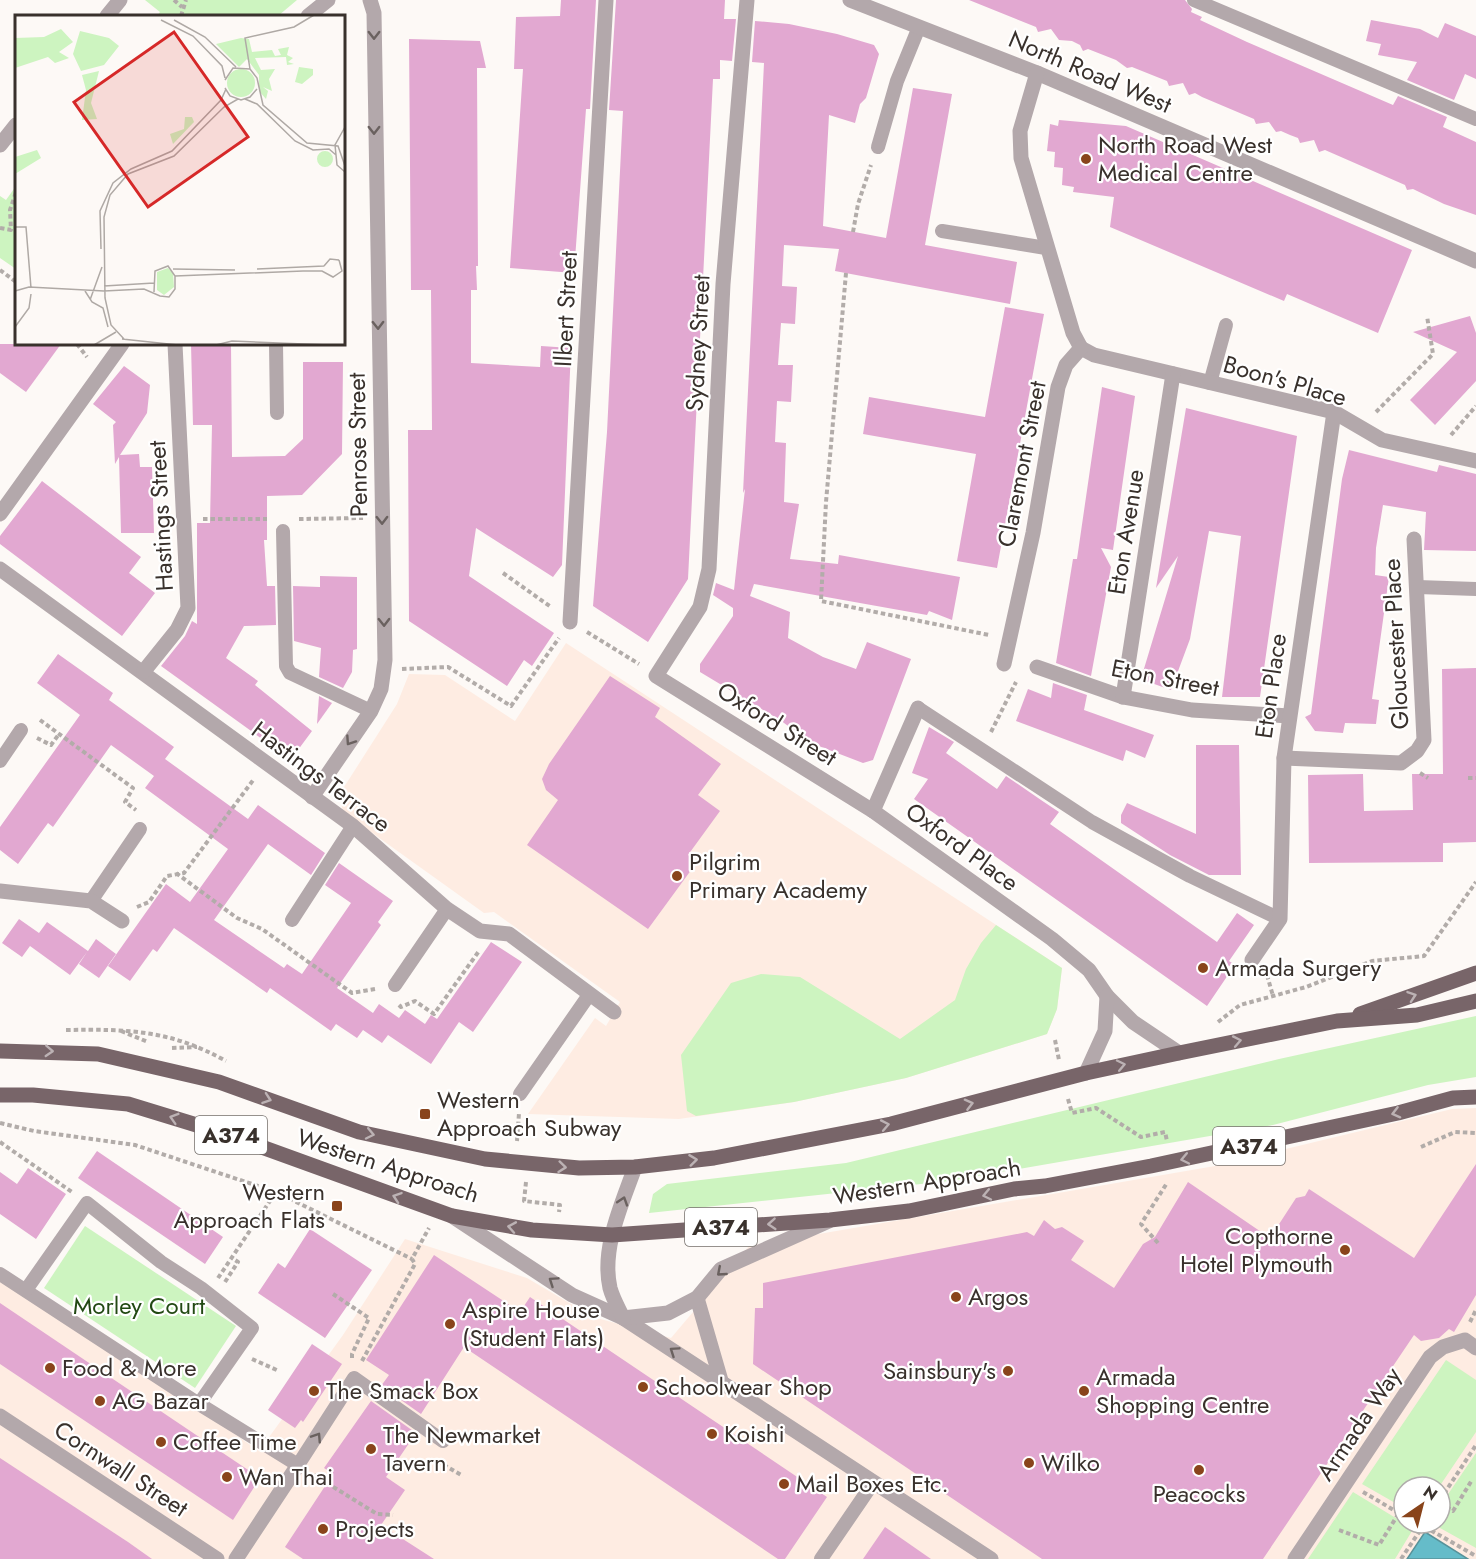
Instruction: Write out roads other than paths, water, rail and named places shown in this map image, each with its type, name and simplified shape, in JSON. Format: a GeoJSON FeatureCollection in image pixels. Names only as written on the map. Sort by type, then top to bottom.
{"type":"FeatureCollection","features":[{"type":"Feature","properties":{"kind":"main road"},"geometry":{"type":"LineString","coordinates":[[1337,1021],[1476,973]]}},
{"type":"Feature","properties":{"kind":"main road","name":"Western Approach"},"geometry":{"type":"LineString","coordinates":[[0,1051],[98,1054],[219,1082],[359,1132],[485,1159],[579,1168],[635,1167],[714,1158],[891,1124],[1086,1073],[1337,1021],[1417,1015],[1476,1002]]}},
{"type":"Feature","properties":{"kind":"main road","name":"Western Approach"},"geometry":{"type":"LineString","coordinates":[[0,1095],[33,1095],[128,1104],[226,1134],[445,1214],[532,1230],[612,1235],[830,1220],[909,1211],[1014,1189],[1045,1186],[1173,1161],[1398,1113],[1453,1098],[1476,1097]]}},
{"type":"Feature","properties":{"kind":"street"},"geometry":{"type":"LineString","coordinates":[[108,15],[120,0]]}},
{"type":"Feature","properties":{"kind":"street"},"geometry":{"type":"LineString","coordinates":[[309,15],[328,0]]}},
{"type":"Feature","properties":{"kind":"street","name":"Penrose Street"},"geometry":{"type":"LineString","coordinates":[[312,797],[371,711],[381,689],[384,670],[374,13],[370,0]]}},
{"type":"Feature","properties":{"kind":"street","name":"Ilbert Street"},"geometry":{"type":"LineString","coordinates":[[570,621],[606,0]]}},
{"type":"Feature","properties":{"kind":"street","name":"Sydney Street"},"geometry":{"type":"LineString","coordinates":[[656,676],[700,607],[709,569],[723,284],[747,0]]}},
{"type":"Feature","properties":{"kind":"street","name":"North Road West"},"geometry":{"type":"LineString","coordinates":[[850,0],[1037,73],[1476,261]]}},
{"type":"Feature","properties":{"kind":"street"},"geometry":{"type":"LineString","coordinates":[[1037,73],[1020,131],[1021,158],[1072,333],[1081,348]]}},
{"type":"Feature","properties":{"kind":"street"},"geometry":{"type":"LineString","coordinates":[[0,145],[15,126]]}},
{"type":"Feature","properties":{"kind":"street"},"geometry":{"type":"LineString","coordinates":[[0,514],[121,345]]}},
{"type":"Feature","properties":{"kind":"street","name":"Hastings Street"},"geometry":{"type":"LineString","coordinates":[[144,671],[177,630],[188,608],[175,345]]}},
{"type":"Feature","properties":{"kind":"street","name":"Boon's Place"},"geometry":{"type":"LineString","coordinates":[[1081,348],[1094,355],[1334,412],[1382,440],[1476,461]]}},
{"type":"Feature","properties":{"kind":"street","name":"Claremont Street"},"geometry":{"type":"LineString","coordinates":[[1004,664],[1033,533],[1058,387],[1066,365],[1081,348]]}},
{"type":"Feature","properties":{"kind":"street","name":"Eton Avenue"},"geometry":{"type":"LineString","coordinates":[[1123,698],[1173,374]]}},
{"type":"Feature","properties":{"kind":"street","name":"Eton Place"},"geometry":{"type":"LineString","coordinates":[[1280,919],[1284,758],[1334,412]]}},
{"type":"Feature","properties":{"kind":"street","name":"Gloucester Place"},"geometry":{"type":"LineString","coordinates":[[1284,758],[1401,763],[1417,751],[1424,740],[1414,539]]}},
{"type":"Feature","properties":{"kind":"street","name":"Hastings Terrace"},"geometry":{"type":"LineString","coordinates":[[0,569],[144,671],[353,826],[447,909],[480,931],[509,934],[614,1012]]}},
{"type":"Feature","properties":{"kind":"street","name":"Eton Street"},"geometry":{"type":"LineString","coordinates":[[1037,667],[1123,698],[1192,711],[1289,716]]}},
{"type":"Feature","properties":{"kind":"street","name":"Oxford Street"},"geometry":{"type":"LineString","coordinates":[[656,676],[873,811]]}},
{"type":"Feature","properties":{"kind":"street","name":"Oxford Place"},"geometry":{"type":"LineString","coordinates":[[918,708],[873,811],[1052,939],[1089,970],[1107,996],[1133,1022],[1179,1053]]}},
{"type":"Feature","properties":{"kind":"street"},"geometry":{"type":"LineString","coordinates":[[0,891],[91,901],[118,919]]}},
{"type":"Feature","properties":{"kind":"street"},"geometry":{"type":"LineString","coordinates":[[1252,960],[1280,919]]}},
{"type":"Feature","properties":{"kind":"street"},"geometry":{"type":"LineString","coordinates":[[1086,1073],[1104,1031],[1107,996]]}},
{"type":"Feature","properties":{"kind":"street"},"geometry":{"type":"LineString","coordinates":[[623,1318],[611,1290],[608,1267],[612,1235],[635,1167]]}},
{"type":"Feature","properties":{"kind":"street"},"geometry":{"type":"LineString","coordinates":[[445,1214],[572,1295],[623,1318],[991,1559]]}},
{"type":"Feature","properties":{"kind":"street"},"geometry":{"type":"LineString","coordinates":[[623,1318],[668,1313],[697,1298],[721,1269],[830,1220]]}},
{"type":"Feature","properties":{"kind":"street"},"geometry":{"type":"LineString","coordinates":[[697,1298],[722,1384]]}},
{"type":"Feature","properties":{"kind":"street","name":"Armada Way"},"geometry":{"type":"LineString","coordinates":[[1296,1559],[1430,1357],[1443,1347],[1465,1340],[1476,1348]]}},
{"type":"Feature","properties":{"kind":"street","name":"Cornwall Street"},"geometry":{"type":"LineString","coordinates":[[0,1416],[217,1559]]}},
{"type":"Feature","properties":{"kind":"street"},"geometry":{"type":"LineString","coordinates":[[236,1559],[298,1465]]}},
{"type":"Feature","properties":{"kind":"lane"},"geometry":{"type":"LineString","coordinates":[[1194,0],[1476,119]]}},
{"type":"Feature","properties":{"kind":"lane"},"geometry":{"type":"LineString","coordinates":[[878,147],[897,81],[919,27]]}},
{"type":"Feature","properties":{"kind":"lane"},"geometry":{"type":"LineString","coordinates":[[942,231],[1046,248]]}},
{"type":"Feature","properties":{"kind":"lane"},"geometry":{"type":"LineString","coordinates":[[1210,383],[1226,325]]}},
{"type":"Feature","properties":{"kind":"lane"},"geometry":{"type":"LineString","coordinates":[[276,345],[277,413]]}},
{"type":"Feature","properties":{"kind":"lane"},"geometry":{"type":"LineString","coordinates":[[283,531],[286,666],[290,673],[371,711]]}},
{"type":"Feature","properties":{"kind":"lane"},"geometry":{"type":"LineString","coordinates":[[1418,587],[1476,589]]}},
{"type":"Feature","properties":{"kind":"lane"},"geometry":{"type":"LineString","coordinates":[[918,708],[1092,822],[1190,876],[1280,919]]}},
{"type":"Feature","properties":{"kind":"lane"},"geometry":{"type":"LineString","coordinates":[[0,761],[21,730]]}},
{"type":"Feature","properties":{"kind":"lane"},"geometry":{"type":"LineString","coordinates":[[292,920],[353,826]]}},
{"type":"Feature","properties":{"kind":"lane"},"geometry":{"type":"LineString","coordinates":[[91,901],[140,829]]}},
{"type":"Feature","properties":{"kind":"lane"},"geometry":{"type":"LineString","coordinates":[[395,985],[447,909]]}},
{"type":"Feature","properties":{"kind":"lane"},"geometry":{"type":"LineString","coordinates":[[520,1094],[589,995]]}},
{"type":"Feature","properties":{"kind":"lane"},"geometry":{"type":"LineString","coordinates":[[26,1290],[87,1203],[161,1262],[214,1298],[252,1328],[199,1404]]}},
{"type":"Feature","properties":{"kind":"lane"},"geometry":{"type":"LineString","coordinates":[[0,1275],[298,1465],[354,1378],[443,1441]]}},
{"type":"Feature","properties":{"kind":"lane"},"geometry":{"type":"LineString","coordinates":[[821,1559],[873,1483]]}},
{"type":"Feature","properties":{"kind":"water"},"geometry":{"type":"Polygon","coordinates":[[[1423,1535],[1430,1535],[1468,1559],[1407,1559],[1423,1535]]]}},
{"type":"Feature","properties":{"kind":"place","name":"North Road West Medical Centre"},"geometry":{"type":"Point","coordinates":[1086,159]}},
{"type":"Feature","properties":{"kind":"place","name":"Pilgrim Primary Academy"},"geometry":{"type":"Point","coordinates":[677,876]}},
{"type":"Feature","properties":{"kind":"place","name":"Armada Surgery"},"geometry":{"type":"Point","coordinates":[1203,968]}},
{"type":"Feature","properties":{"kind":"place","name":"Western Approach Subway"},"geometry":{"type":"Point","coordinates":[425,1114]}},
{"type":"Feature","properties":{"kind":"place","name":"Western Approach Flats"},"geometry":{"type":"Point","coordinates":[337,1206]}},
{"type":"Feature","properties":{"kind":"place","name":"Copthorne Hotel Plymouth"},"geometry":{"type":"Point","coordinates":[1345,1250]}},
{"type":"Feature","properties":{"kind":"place","name":"Argos"},"geometry":{"type":"Point","coordinates":[956,1297]}},
{"type":"Feature","properties":{"kind":"place","name":"Aspire House (Student Flats)"},"geometry":{"type":"Point","coordinates":[450,1324]}},
{"type":"Feature","properties":{"kind":"place","name":"Food & More"},"geometry":{"type":"Point","coordinates":[50,1368]}},
{"type":"Feature","properties":{"kind":"place","name":"Sainsbury's"},"geometry":{"type":"Point","coordinates":[1008,1371]}},
{"type":"Feature","properties":{"kind":"place","name":"Schoolwear Shop"},"geometry":{"type":"Point","coordinates":[643,1387]}},
{"type":"Feature","properties":{"kind":"place","name":"The Smack Box"},"geometry":{"type":"Point","coordinates":[314,1391]}},
{"type":"Feature","properties":{"kind":"place","name":"Armada Shopping Centre"},"geometry":{"type":"Point","coordinates":[1084,1391]}},
{"type":"Feature","properties":{"kind":"place","name":"AG Bazar"},"geometry":{"type":"Point","coordinates":[100,1401]}},
{"type":"Feature","properties":{"kind":"place","name":"Koishi"},"geometry":{"type":"Point","coordinates":[712,1434]}},
{"type":"Feature","properties":{"kind":"place","name":"Coffee Time"},"geometry":{"type":"Point","coordinates":[161,1442]}},
{"type":"Feature","properties":{"kind":"place","name":"The Newmarket Tavern"},"geometry":{"type":"Point","coordinates":[371,1449]}},
{"type":"Feature","properties":{"kind":"place","name":"Wilko"},"geometry":{"type":"Point","coordinates":[1029,1463]}},
{"type":"Feature","properties":{"kind":"place","name":"Peacocks"},"geometry":{"type":"Point","coordinates":[1199,1470]}},
{"type":"Feature","properties":{"kind":"place","name":"Wan Thai"},"geometry":{"type":"Point","coordinates":[227,1477]}},
{"type":"Feature","properties":{"kind":"place","name":"Mail Boxes Etc."},"geometry":{"type":"Point","coordinates":[784,1484]}},
{"type":"Feature","properties":{"kind":"place","name":"Projects"},"geometry":{"type":"Point","coordinates":[323,1529]}},
{"type":"Feature","properties":{"kind":"park label","name":"Morley Court"},"geometry":{"type":"Point","coordinates":[139,1306]}}]}
